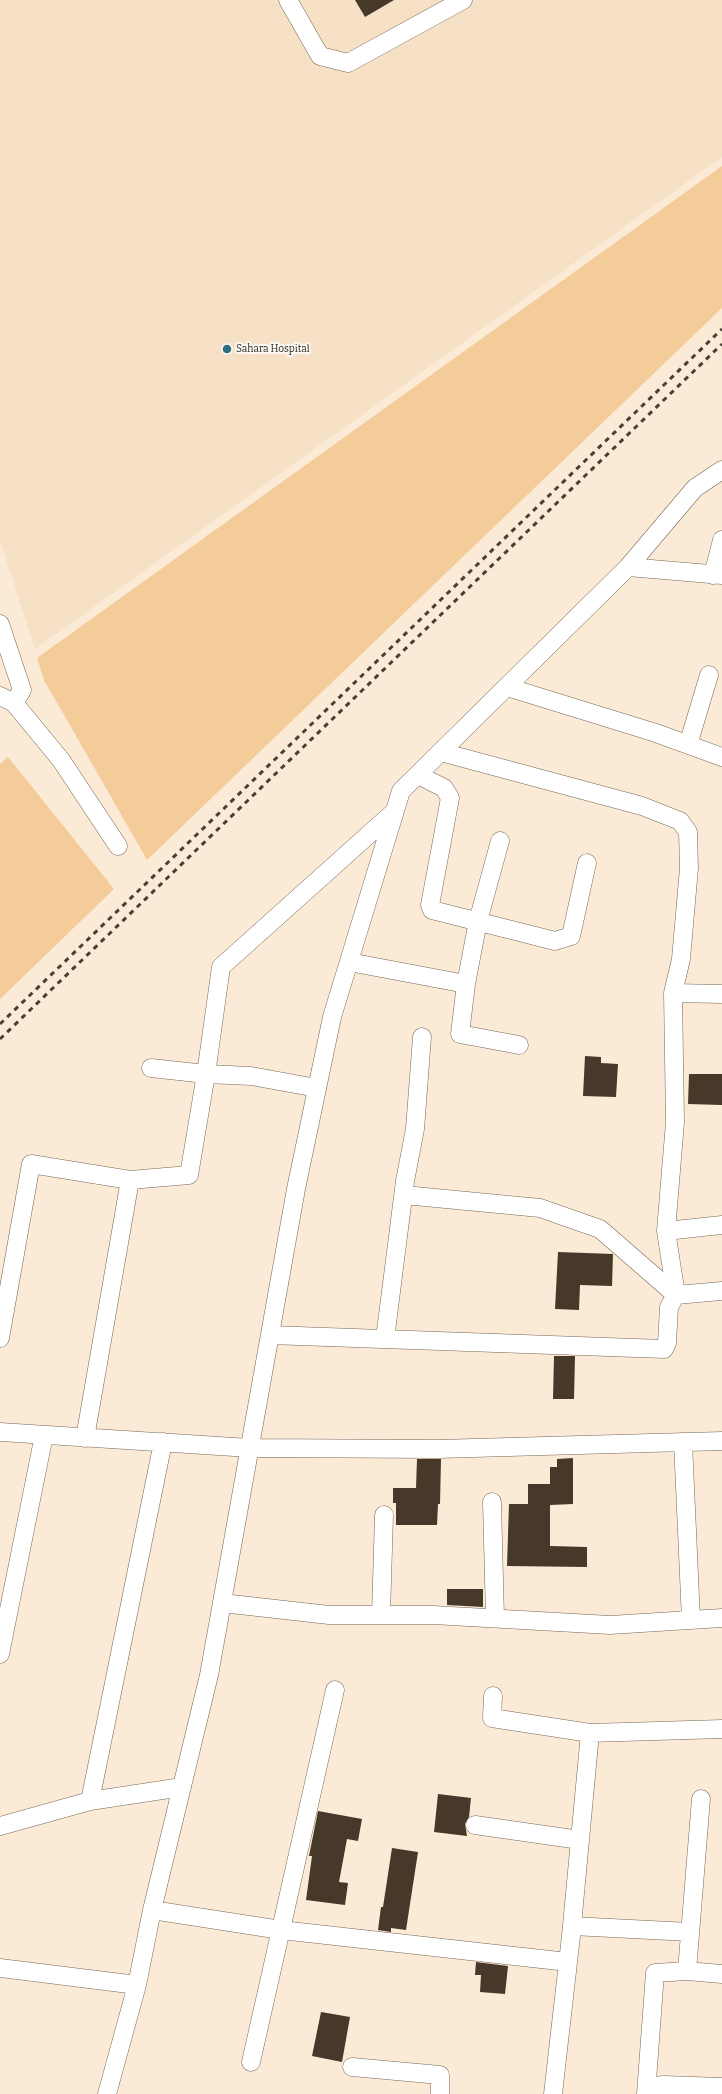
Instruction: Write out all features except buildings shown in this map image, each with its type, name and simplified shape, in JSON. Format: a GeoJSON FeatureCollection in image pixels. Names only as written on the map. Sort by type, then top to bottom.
{"type":"FeatureCollection","features":[{"type":"Feature","properties":{"kind":"street"},"geometry":{"type":"LineString","coordinates":[[288,0],[320,56],[348,63],[463,0]]}},
{"type":"Feature","properties":{"kind":"street"},"geometry":{"type":"LineString","coordinates":[[107,2094],[137,1985],[152,1910],[209,1675],[296,1189],[332,1017],[401,791],[628,567],[695,488],[722,470]]}},
{"type":"Feature","properties":{"kind":"street"},"geometry":{"type":"LineString","coordinates":[[628,567],[717,575],[722,540]]}},
{"type":"Feature","properties":{"kind":"street"},"geometry":{"type":"LineString","coordinates":[[0,624],[22,690],[7,699],[61,760],[118,846]]}},
{"type":"Feature","properties":{"kind":"street"},"geometry":{"type":"LineString","coordinates":[[688,745],[709,675]]}},
{"type":"Feature","properties":{"kind":"street"},"geometry":{"type":"LineString","coordinates":[[507,687],[656,733],[722,757]]}},
{"type":"Feature","properties":{"kind":"street"},"geometry":{"type":"LineString","coordinates":[[270,1335],[664,1349],[668,1343],[669,1307],[676,1295],[666,1231],[674,1122],[673,993],[681,959],[689,868],[688,832],[680,821],[642,806],[441,752]]}},
{"type":"Feature","properties":{"kind":"street"},"geometry":{"type":"LineString","coordinates":[[418,775],[444,788],[450,798],[430,906],[432,910],[555,941],[571,936],[587,863]]}},
{"type":"Feature","properties":{"kind":"street"},"geometry":{"type":"LineString","coordinates":[[0,1338],[31,1164],[130,1180],[189,1175],[206,1074],[221,967],[395,810]]}},
{"type":"Feature","properties":{"kind":"street"},"geometry":{"type":"LineString","coordinates":[[500,841],[478,921],[466,984],[460,1034],[519,1045]]}},
{"type":"Feature","properties":{"kind":"street"},"geometry":{"type":"LineString","coordinates":[[349,962],[466,984]]}},
{"type":"Feature","properties":{"kind":"street"},"geometry":{"type":"LineString","coordinates":[[673,993],[722,994]]}},
{"type":"Feature","properties":{"kind":"street"},"geometry":{"type":"LineString","coordinates":[[385,1339],[404,1195],[415,1129],[422,1037]]}},
{"type":"Feature","properties":{"kind":"street"},"geometry":{"type":"LineString","coordinates":[[151,1068],[206,1074],[251,1076],[317,1088]]}},
{"type":"Feature","properties":{"kind":"street"},"geometry":{"type":"LineString","coordinates":[[85,1438],[130,1180]]}},
{"type":"Feature","properties":{"kind":"street"},"geometry":{"type":"LineString","coordinates":[[404,1195],[540,1208],[600,1229],[676,1295],[722,1291]]}},
{"type":"Feature","properties":{"kind":"street"},"geometry":{"type":"LineString","coordinates":[[666,1231],[722,1225]]}},
{"type":"Feature","properties":{"kind":"street"},"geometry":{"type":"LineString","coordinates":[[0,1432],[250,1448],[438,1449],[722,1441]]}},
{"type":"Feature","properties":{"kind":"street"},"geometry":{"type":"LineString","coordinates":[[0,1654],[44,1435]]}},
{"type":"Feature","properties":{"kind":"street"},"geometry":{"type":"LineString","coordinates":[[90,1801],[163,1442]]}},
{"type":"Feature","properties":{"kind":"street"},"geometry":{"type":"LineString","coordinates":[[683,1442],[691,1620]]}},
{"type":"Feature","properties":{"kind":"street"},"geometry":{"type":"LineString","coordinates":[[492,1502],[495,1618]]}},
{"type":"Feature","properties":{"kind":"street"},"geometry":{"type":"LineString","coordinates":[[381,1615],[384,1515]]}},
{"type":"Feature","properties":{"kind":"street"},"geometry":{"type":"LineString","coordinates":[[222,1603],[329,1615],[495,1618],[610,1625],[722,1618]]}},
{"type":"Feature","properties":{"kind":"street"},"geometry":{"type":"LineString","coordinates":[[251,2062],[335,1690]]}},
{"type":"Feature","properties":{"kind":"street"},"geometry":{"type":"LineString","coordinates":[[493,1696],[492,1718],[590,1733],[722,1729]]}},
{"type":"Feature","properties":{"kind":"street"},"geometry":{"type":"LineString","coordinates":[[553,2094],[572,1926],[590,1733]]}},
{"type":"Feature","properties":{"kind":"street"},"geometry":{"type":"LineString","coordinates":[[0,1826],[90,1801],[182,1787]]}},
{"type":"Feature","properties":{"kind":"street"},"geometry":{"type":"LineString","coordinates":[[687,1971],[701,1799]]}},
{"type":"Feature","properties":{"kind":"street"},"geometry":{"type":"LineString","coordinates":[[475,1825],[580,1840]]}},
{"type":"Feature","properties":{"kind":"street"},"geometry":{"type":"LineString","coordinates":[[152,1910],[281,1930],[568,1962]]}},
{"type":"Feature","properties":{"kind":"street"},"geometry":{"type":"LineString","coordinates":[[572,1926],[690,1932]]}},
{"type":"Feature","properties":{"kind":"street"},"geometry":{"type":"LineString","coordinates":[[0,1968],[137,1985]]}},
{"type":"Feature","properties":{"kind":"street"},"geometry":{"type":"LineString","coordinates":[[722,1974],[687,1971],[655,1972],[646,2091],[664,2085],[722,2087]]}},
{"type":"Feature","properties":{"kind":"street"},"geometry":{"type":"LineString","coordinates":[[352,2068],[440,2075],[440,2094]]}},
{"type":"Feature","properties":{"kind":"shaded area","name":"Sahara Hospital"},"geometry":{"type":"Polygon","coordinates":[[[0,0],[722,0],[722,157],[35,649],[0,541],[0,0]]]}},
{"type":"Feature","properties":{"kind":"shaded area"},"geometry":{"type":"Polygon","coordinates":[[[722,166],[722,308],[147,860],[44,680],[37,658],[722,166]]]}},
{"type":"Feature","properties":{"kind":"shaded area"},"geometry":{"type":"Polygon","coordinates":[[[8,757],[114,889],[0,999],[0,764],[8,757]]]}},
{"type":"Feature","properties":{"kind":"railway"},"geometry":{"type":"LineString","coordinates":[[0,1024],[722,329]]}},
{"type":"Feature","properties":{"kind":"railway"},"geometry":{"type":"LineString","coordinates":[[0,1039],[722,344]]}},
{"type":"Feature","properties":{"kind":"place","name":"Sahara Hospital"},"geometry":{"type":"Point","coordinates":[227,349]}}]}
